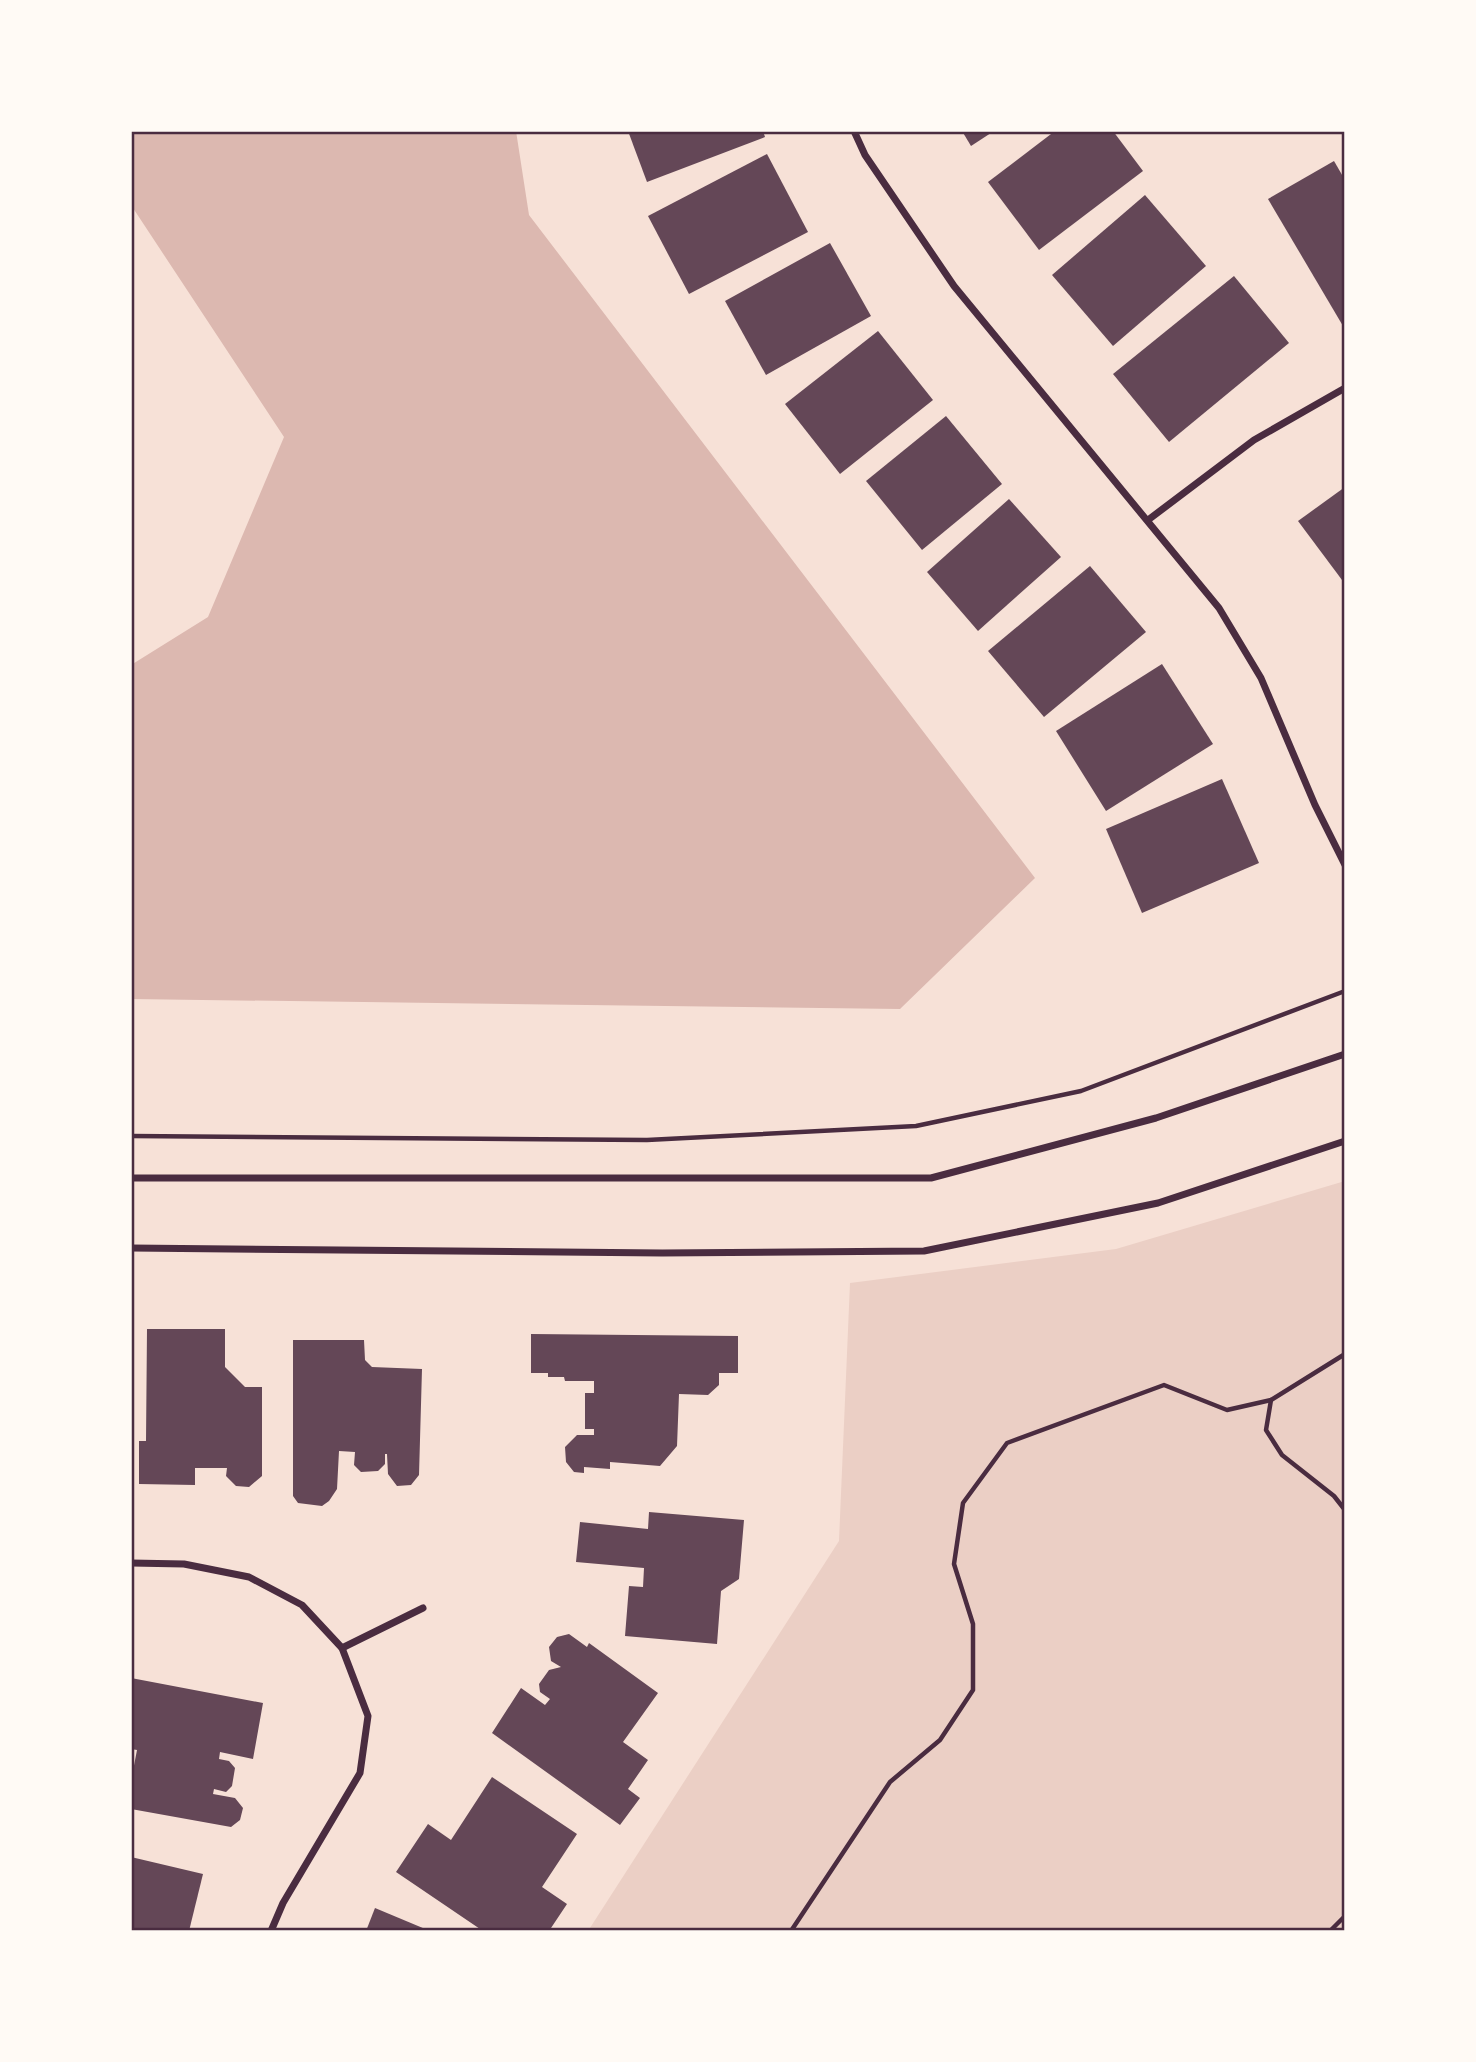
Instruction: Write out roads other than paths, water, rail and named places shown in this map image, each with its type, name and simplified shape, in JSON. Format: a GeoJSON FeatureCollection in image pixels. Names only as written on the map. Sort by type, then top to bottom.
{"type":"FeatureCollection","features":[{"type":"Feature","properties":{"kind":"street"},"geometry":{"type":"LineString","coordinates":[[854,131],[866,155],[954,286],[1219,608],[1261,678],[1315,805],[1345,865]]}},
{"type":"Feature","properties":{"kind":"street"},"geometry":{"type":"LineString","coordinates":[[1148,520],[1254,440],[1345,388]]}},
{"type":"Feature","properties":{"kind":"street"},"geometry":{"type":"LineString","coordinates":[[131,1178],[930,1178],[1156,1118],[1345,1054]]}},
{"type":"Feature","properties":{"kind":"street"},"geometry":{"type":"LineString","coordinates":[[131,1248],[662,1253],[924,1251],[1158,1202],[1345,1141]]}},
{"type":"Feature","properties":{"kind":"street"},"geometry":{"type":"LineString","coordinates":[[131,1563],[184,1564],[249,1577],[302,1605],[342,1648],[369,1716],[360,1773],[283,1903],[271,1931]]}},
{"type":"Feature","properties":{"kind":"street"},"geometry":{"type":"LineString","coordinates":[[342,1648],[423,1608]]}}]}
